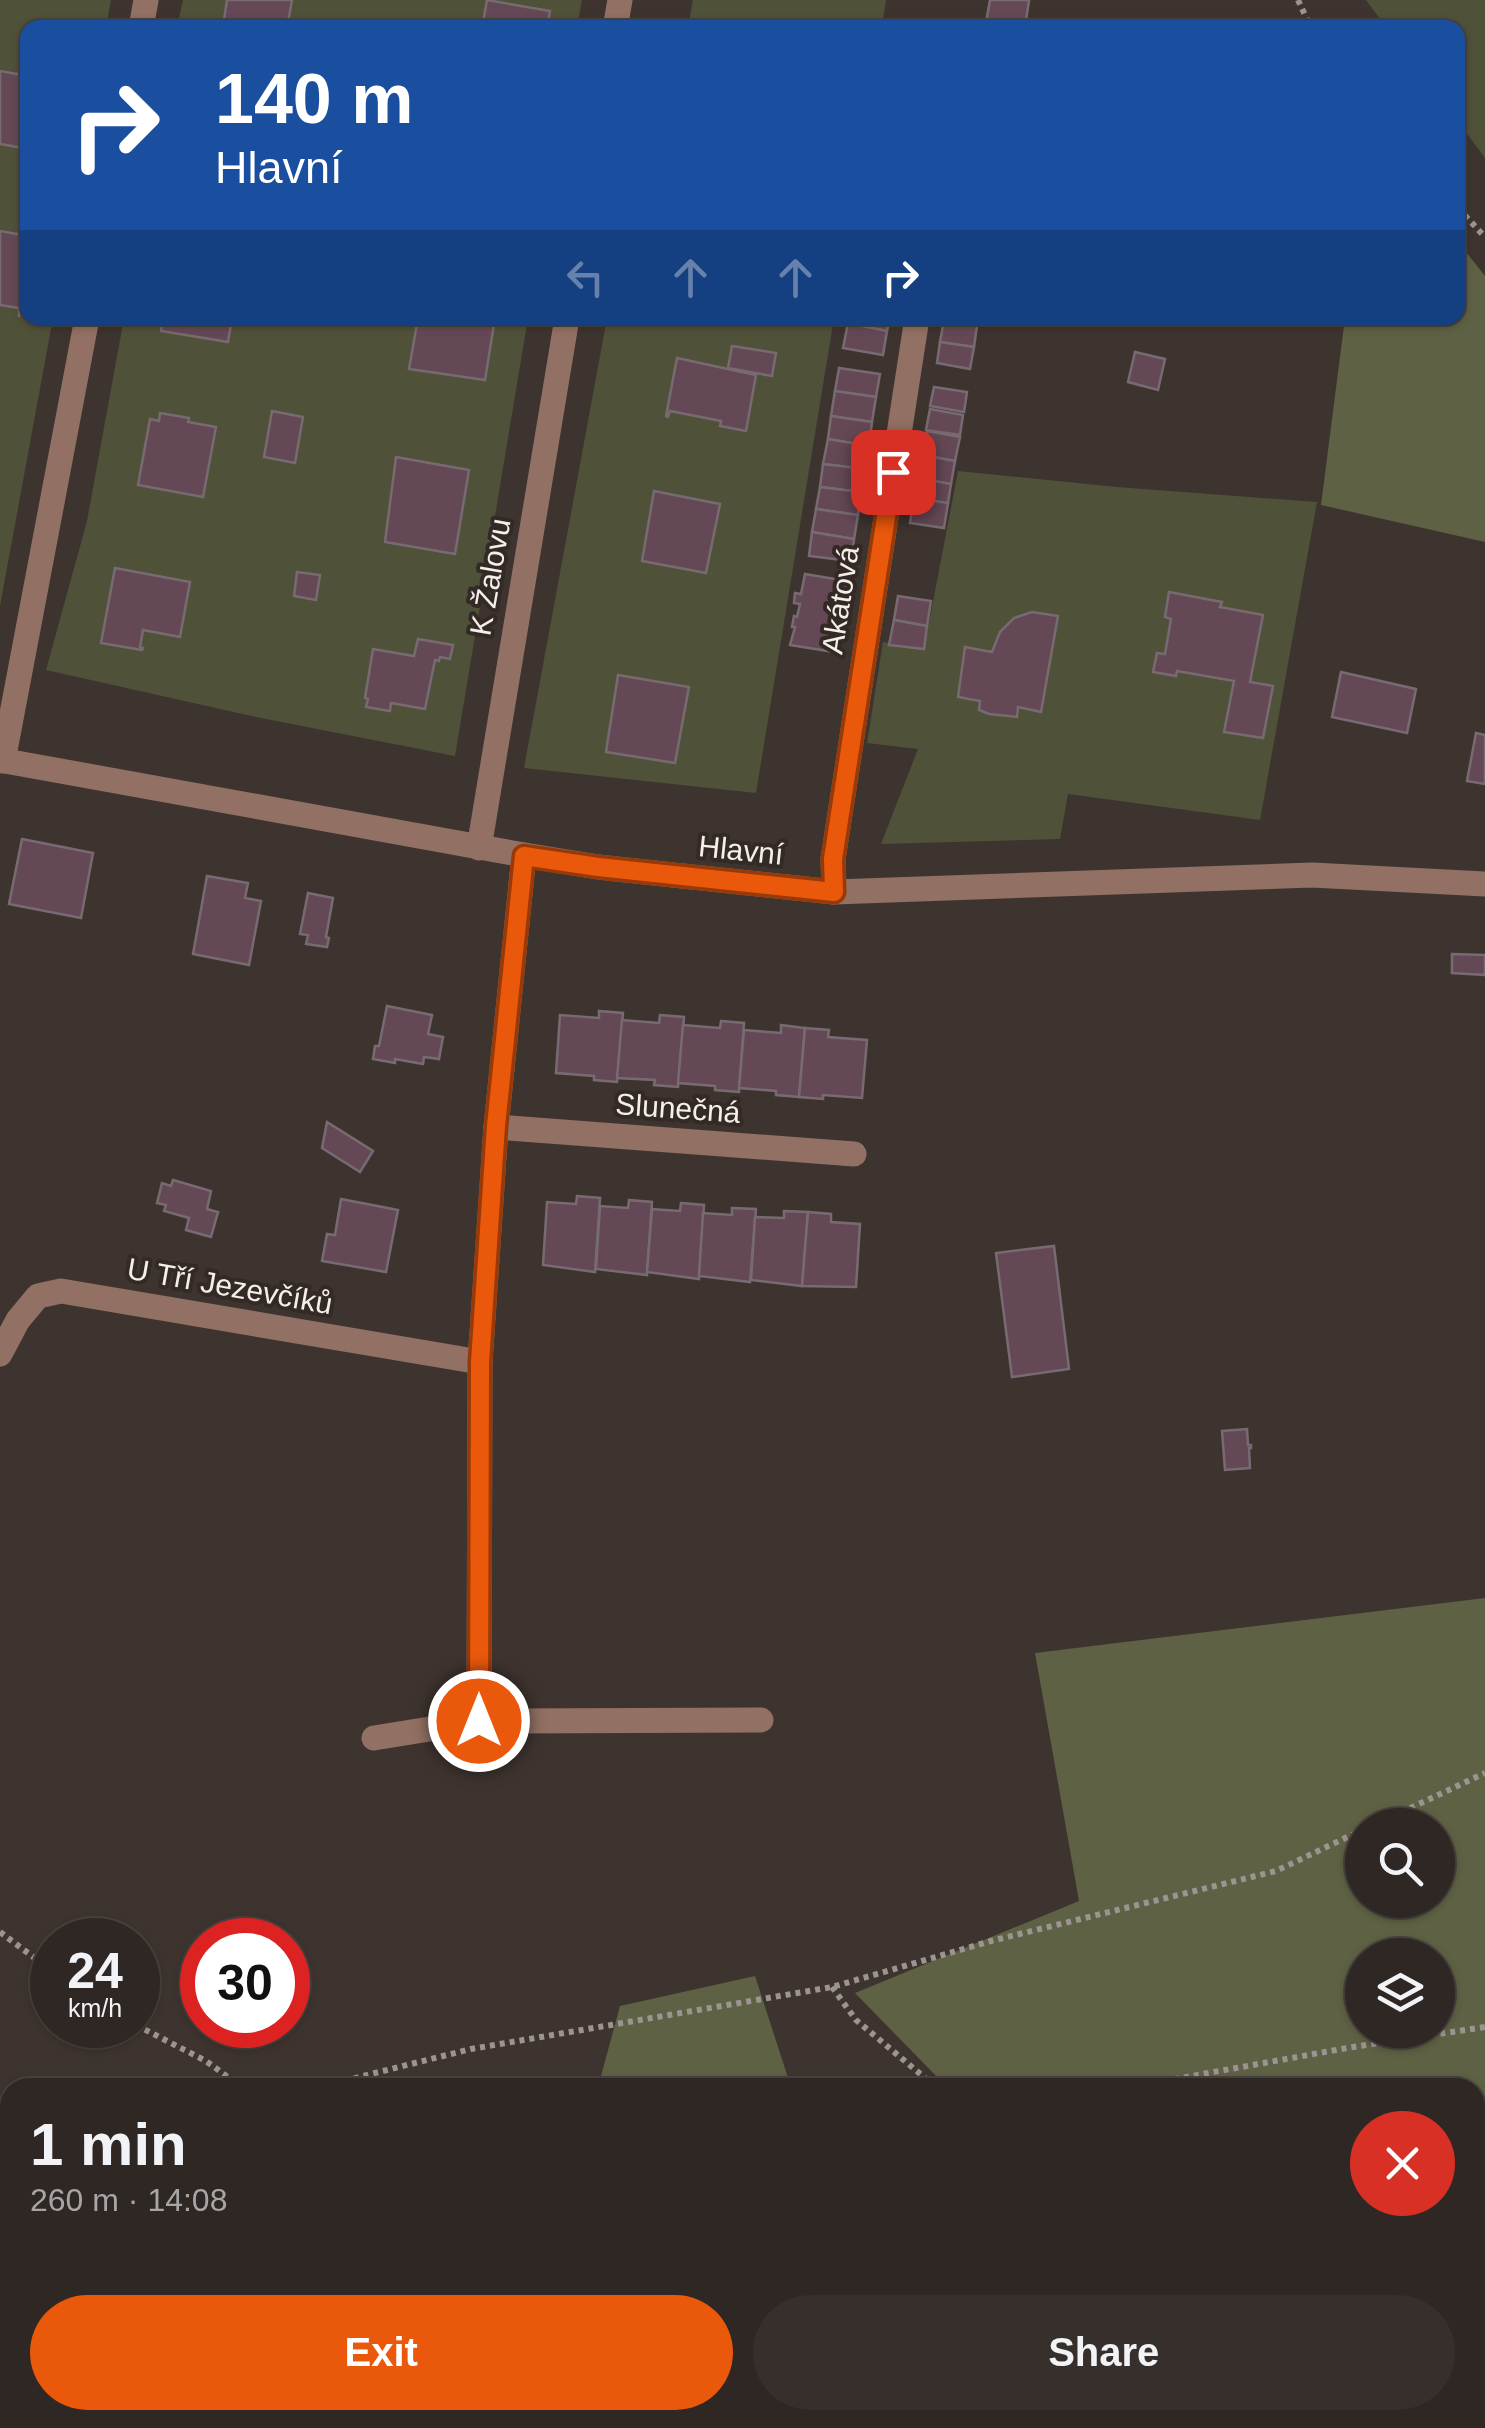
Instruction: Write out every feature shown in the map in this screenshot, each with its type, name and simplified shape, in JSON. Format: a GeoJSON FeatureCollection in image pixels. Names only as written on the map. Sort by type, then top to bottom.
{"type":"FeatureCollection","features":[{"type":"Feature","properties":{"kind":"street"},"geometry":{"type":"LineString","coordinates":[[2,760],[86,325]]}},
{"type":"Feature","properties":{"kind":"street","name":"K Žalovu"},"geometry":{"type":"LineString","coordinates":[[478,848],[565,325]]}},
{"type":"Feature","properties":{"kind":"street","name":"Akátová"},"geometry":{"type":"LineString","coordinates":[[834,892],[833,859],[916,325]]}},
{"type":"Feature","properties":{"kind":"street","name":"Hlavní"},"geometry":{"type":"LineString","coordinates":[[2,760],[524,856],[834,892],[1312,875],[1485,884]]}},
{"type":"Feature","properties":{"kind":"street"},"geometry":{"type":"LineString","coordinates":[[479,1721],[480,1362],[496,1126],[524,856]]}},
{"type":"Feature","properties":{"kind":"street","name":"Slunečná"},"geometry":{"type":"LineString","coordinates":[[496,1126],[854,1154]]}},
{"type":"Feature","properties":{"kind":"street","name":"U Tří Jezevčíků"},"geometry":{"type":"LineString","coordinates":[[0,1354],[18,1320],[38,1296],[61,1290],[480,1362]]}},
{"type":"Feature","properties":{"kind":"street"},"geometry":{"type":"LineString","coordinates":[[374,1738],[479,1721],[761,1720]]}},
{"type":"Feature","properties":{"kind":"path"},"geometry":{"type":"LineString","coordinates":[[1465,216],[1485,237]]}},
{"type":"Feature","properties":{"kind":"path"},"geometry":{"type":"LineString","coordinates":[[1411,1808],[1485,1774]]}},
{"type":"Feature","properties":{"kind":"path"},"geometry":{"type":"LineString","coordinates":[[355,2078],[471,2049],[832,1987],[990,1941],[1276,1870],[1345,1838]]}},
{"type":"Feature","properties":{"kind":"path"},"geometry":{"type":"LineString","coordinates":[[0,1932],[30,1954]]}},
{"type":"Feature","properties":{"kind":"path"},"geometry":{"type":"LineString","coordinates":[[832,1987],[856,2020],[925,2078]]}},
{"type":"Feature","properties":{"kind":"path"},"geometry":{"type":"LineString","coordinates":[[1180,2078],[1485,2027]]}},
{"type":"Feature","properties":{"kind":"path"},"geometry":{"type":"LineString","coordinates":[[160,2037],[206,2061],[228,2078]]}},
{"type":"Feature","properties":{"kind":"green space"},"geometry":{"type":"Polygon","coordinates":[[[0,0],[111,0],[107,20],[20,20],[20,325],[52,325],[0,606],[0,0]]]}},
{"type":"Feature","properties":{"kind":"green space"},"geometry":{"type":"Polygon","coordinates":[[[183,0],[582,0],[578,20],[179,20],[183,0]]]}},
{"type":"Feature","properties":{"kind":"green space"},"geometry":{"type":"Polygon","coordinates":[[[693,0],[886,0],[883,20],[689,20],[693,0]]]}},
{"type":"Feature","properties":{"kind":"green space"},"geometry":{"type":"Polygon","coordinates":[[[1366,0],[1485,0],[1485,158],[1465,131],[1465,20],[1381,20],[1366,0]]]}},
{"type":"Feature","properties":{"kind":"green space"},"geometry":{"type":"Polygon","coordinates":[[[1465,251],[1485,276],[1485,542],[1321,505],[1344,325],[1465,325],[1465,251]]]}},
{"type":"Feature","properties":{"kind":"green space"},"geometry":{"type":"Polygon","coordinates":[[[123,325],[527,325],[455,756],[46,670],[87,521],[123,325]]]}},
{"type":"Feature","properties":{"kind":"green space"},"geometry":{"type":"Polygon","coordinates":[[[606,325],[833,325],[756,793],[524,768],[606,325]]]}},
{"type":"Feature","properties":{"kind":"green space"},"geometry":{"type":"Polygon","coordinates":[[[958,471],[1317,502],[1260,820],[1068,794],[1060,839],[881,844],[918,749],[867,743],[883,642],[924,649],[958,471]]]}},
{"type":"Feature","properties":{"kind":"green space"},"geometry":{"type":"Polygon","coordinates":[[[1485,1598],[1485,2078],[938,2078],[855,1993],[1079,1901],[1035,1653],[1485,1598]]]}},
{"type":"Feature","properties":{"kind":"green space"},"geometry":{"type":"Polygon","coordinates":[[[755,1976],[788,2078],[600,2078],[620,2006],[755,1976]]]}},
{"type":"Feature","properties":{"kind":"building"},"geometry":{"type":"Polygon","coordinates":[[[227,0],[292,0],[288,20],[224,20],[227,0]]]}},
{"type":"Feature","properties":{"kind":"building"},"geometry":{"type":"Polygon","coordinates":[[[487,0],[550,11],[548,20],[483,20],[487,0]]]}},
{"type":"Feature","properties":{"kind":"building"},"geometry":{"type":"Polygon","coordinates":[[[990,0],[1029,0],[1026,20],[986,20],[990,0]]]}},
{"type":"Feature","properties":{"kind":"building"},"geometry":{"type":"Polygon","coordinates":[[[0,71],[20,75],[20,148],[0,144],[0,71]]]}},
{"type":"Feature","properties":{"kind":"building"},"geometry":{"type":"Polygon","coordinates":[[[0,231],[20,235],[19,317],[19,308],[0,305],[0,231]]]}},
{"type":"Feature","properties":{"kind":"building"},"geometry":{"type":"Polygon","coordinates":[[[162,325],[231,325],[228,342],[161,331],[162,325]]]}},
{"type":"Feature","properties":{"kind":"building"},"geometry":{"type":"Polygon","coordinates":[[[417,325],[494,325],[485,380],[409,369],[417,325]]]}},
{"type":"Feature","properties":{"kind":"building"},"geometry":{"type":"Polygon","coordinates":[[[848,325],[887,331],[883,355],[843,348],[848,325]]]}},
{"type":"Feature","properties":{"kind":"building"},"geometry":{"type":"Polygon","coordinates":[[[858,325],[888,325],[887,331],[858,325]]]}},
{"type":"Feature","properties":{"kind":"building"},"geometry":{"type":"Polygon","coordinates":[[[943,325],[977,326],[974,347],[940,342],[943,325]]]}},
{"type":"Feature","properties":{"kind":"building"},"geometry":{"type":"Polygon","coordinates":[[[940,342],[974,347],[970,369],[937,363],[940,342]]]}},
{"type":"Feature","properties":{"kind":"building"},"geometry":{"type":"Polygon","coordinates":[[[732,346],[776,353],[772,376],[728,368],[732,346]]]}},
{"type":"Feature","properties":{"kind":"building"},"geometry":{"type":"Polygon","coordinates":[[[1135,352],[1165,359],[1158,390],[1128,382],[1135,352]]]}},
{"type":"Feature","properties":{"kind":"building"},"geometry":{"type":"Polygon","coordinates":[[[677,358],[756,375],[746,431],[720,426],[721,421],[670,411],[666,416],[677,358]]]}},
{"type":"Feature","properties":{"kind":"building"},"geometry":{"type":"Polygon","coordinates":[[[839,368],[880,374],[876,397],[835,391],[839,368]]]}},
{"type":"Feature","properties":{"kind":"building"},"geometry":{"type":"Polygon","coordinates":[[[934,387],[967,392],[964,412],[930,406],[934,387]]]}},
{"type":"Feature","properties":{"kind":"building"},"geometry":{"type":"Polygon","coordinates":[[[835,391],[876,397],[872,422],[831,416],[835,391]]]}},
{"type":"Feature","properties":{"kind":"building"},"geometry":{"type":"Polygon","coordinates":[[[930,409],[963,415],[960,435],[926,430],[930,409]]]}},
{"type":"Feature","properties":{"kind":"building"},"geometry":{"type":"Polygon","coordinates":[[[272,411],[303,417],[295,463],[264,457],[272,411]]]}},
{"type":"Feature","properties":{"kind":"building"},"geometry":{"type":"Polygon","coordinates":[[[160,413],[216,427],[203,497],[138,485],[150,419],[159,421],[160,413]]]}},
{"type":"Feature","properties":{"kind":"building"},"geometry":{"type":"Polygon","coordinates":[[[831,416],[872,422],[869,446],[828,439],[831,416]]]}},
{"type":"Feature","properties":{"kind":"building"},"geometry":{"type":"Polygon","coordinates":[[[927,431],[960,437],[955,461],[922,455],[927,431]]]}},
{"type":"Feature","properties":{"kind":"building"},"geometry":{"type":"Polygon","coordinates":[[[828,439],[869,446],[865,469],[823,464],[828,439]]]}},
{"type":"Feature","properties":{"kind":"building"},"geometry":{"type":"Polygon","coordinates":[[[922,455],[955,461],[951,484],[918,478],[922,455]]]}},
{"type":"Feature","properties":{"kind":"building"},"geometry":{"type":"Polygon","coordinates":[[[396,457],[469,470],[455,554],[385,542],[396,457]]]}},
{"type":"Feature","properties":{"kind":"building"},"geometry":{"type":"Polygon","coordinates":[[[823,464],[865,469],[861,492],[820,487],[823,464]]]}},
{"type":"Feature","properties":{"kind":"building"},"geometry":{"type":"Polygon","coordinates":[[[918,478],[951,484],[948,503],[914,498],[918,478]]]}},
{"type":"Feature","properties":{"kind":"building"},"geometry":{"type":"Polygon","coordinates":[[[820,487],[861,492],[858,515],[816,509],[820,487]]]}},
{"type":"Feature","properties":{"kind":"building"},"geometry":{"type":"Polygon","coordinates":[[[654,491],[720,504],[706,573],[642,561],[654,491]]]}},
{"type":"Feature","properties":{"kind":"building"},"geometry":{"type":"Polygon","coordinates":[[[914,498],[948,503],[944,528],[910,523],[914,498]]]}},
{"type":"Feature","properties":{"kind":"building"},"geometry":{"type":"Polygon","coordinates":[[[816,509],[858,515],[854,539],[812,532],[816,509]]]}},
{"type":"Feature","properties":{"kind":"building"},"geometry":{"type":"Polygon","coordinates":[[[812,532],[854,539],[851,561],[809,556],[812,532]]]}},
{"type":"Feature","properties":{"kind":"building"},"geometry":{"type":"Polygon","coordinates":[[[115,568],[190,582],[180,637],[143,630],[142,650],[101,643],[115,568]]]}},
{"type":"Feature","properties":{"kind":"building"},"geometry":{"type":"Polygon","coordinates":[[[297,572],[320,575],[316,600],[294,596],[297,572]]]}},
{"type":"Feature","properties":{"kind":"building"},"geometry":{"type":"Polygon","coordinates":[[[805,574],[847,581],[834,652],[790,645],[800,604],[794,603],[795,593],[801,594],[805,574]]]}},
{"type":"Feature","properties":{"kind":"building"},"geometry":{"type":"Polygon","coordinates":[[[1169,592],[1263,615],[1250,682],[1273,686],[1263,738],[1224,732],[1234,681],[1177,671],[1176,676],[1153,672],[1157,653],[1165,654],[1171,619],[1165,617],[1169,592]]]}},
{"type":"Feature","properties":{"kind":"building"},"geometry":{"type":"Polygon","coordinates":[[[898,596],[931,601],[927,626],[894,620],[898,596]]]}},
{"type":"Feature","properties":{"kind":"building"},"geometry":{"type":"Polygon","coordinates":[[[1032,612],[1058,616],[1041,712],[1018,707],[1017,717],[989,714],[979,710],[980,701],[958,697],[965,647],[992,652],[1000,632],[1014,618],[1032,612]]]}},
{"type":"Feature","properties":{"kind":"building"},"geometry":{"type":"Polygon","coordinates":[[[894,620],[927,626],[924,649],[889,645],[894,620]]]}},
{"type":"Feature","properties":{"kind":"building"},"geometry":{"type":"Polygon","coordinates":[[[418,639],[453,645],[450,659],[435,660],[425,709],[391,703],[390,711],[366,707],[373,649],[414,656],[418,639]]]}},
{"type":"Feature","properties":{"kind":"building"},"geometry":{"type":"Polygon","coordinates":[[[1341,672],[1416,689],[1407,733],[1332,717],[1341,672]]]}},
{"type":"Feature","properties":{"kind":"building"},"geometry":{"type":"Polygon","coordinates":[[[618,675],[689,687],[675,763],[606,752],[618,675]]]}},
{"type":"Feature","properties":{"kind":"building"},"geometry":{"type":"Polygon","coordinates":[[[1476,733],[1485,735],[1485,784],[1467,781],[1476,733]]]}},
{"type":"Feature","properties":{"kind":"building"},"geometry":{"type":"Polygon","coordinates":[[[22,839],[93,853],[81,918],[9,904],[22,839]]]}},
{"type":"Feature","properties":{"kind":"building"},"geometry":{"type":"Polygon","coordinates":[[[207,876],[248,883],[245,898],[261,901],[249,965],[193,954],[207,876]]]}},
{"type":"Feature","properties":{"kind":"building"},"geometry":{"type":"Polygon","coordinates":[[[308,893],[333,898],[327,947],[306,944],[308,935],[300,934],[308,893]]]}},
{"type":"Feature","properties":{"kind":"building"},"geometry":{"type":"Polygon","coordinates":[[[1452,954],[1485,955],[1485,975],[1452,973],[1452,954]]]}},
{"type":"Feature","properties":{"kind":"building"},"geometry":{"type":"Polygon","coordinates":[[[387,1006],[432,1015],[428,1034],[443,1037],[439,1059],[424,1057],[423,1064],[373,1059],[387,1006]]]}},
{"type":"Feature","properties":{"kind":"building"},"geometry":{"type":"Polygon","coordinates":[[[599,1011],[623,1013],[617,1082],[556,1073],[560,1015],[599,1018],[599,1011]]]}},
{"type":"Feature","properties":{"kind":"building"},"geometry":{"type":"Polygon","coordinates":[[[660,1015],[684,1017],[678,1087],[654,1085],[655,1080],[617,1078],[622,1020],[659,1023],[660,1015]]]}},
{"type":"Feature","properties":{"kind":"building"},"geometry":{"type":"Polygon","coordinates":[[[721,1021],[744,1023],[739,1092],[678,1083],[683,1025],[720,1028],[721,1021]]]}},
{"type":"Feature","properties":{"kind":"building"},"geometry":{"type":"Polygon","coordinates":[[[781,1025],[805,1028],[799,1097],[739,1088],[744,1030],[781,1033],[781,1025]]]}},
{"type":"Feature","properties":{"kind":"building"},"geometry":{"type":"Polygon","coordinates":[[[805,1028],[829,1030],[828,1037],[867,1040],[862,1098],[799,1097],[805,1028]]]}},
{"type":"Feature","properties":{"kind":"building"},"geometry":{"type":"Polygon","coordinates":[[[327,1122],[373,1151],[360,1172],[322,1148],[327,1122]]]}},
{"type":"Feature","properties":{"kind":"building"},"geometry":{"type":"Polygon","coordinates":[[[173,1180],[211,1191],[207,1209],[218,1212],[211,1237],[186,1230],[189,1218],[164,1211],[166,1205],[157,1203],[162,1183],[171,1186],[173,1180]]]}},
{"type":"Feature","properties":{"kind":"building"},"geometry":{"type":"Polygon","coordinates":[[[577,1196],[600,1198],[595,1272],[543,1265],[547,1202],[576,1204],[577,1196]]]}},
{"type":"Feature","properties":{"kind":"building"},"geometry":{"type":"Polygon","coordinates":[[[341,1199],[398,1210],[386,1272],[322,1261],[327,1234],[335,1235],[341,1199]]]}},
{"type":"Feature","properties":{"kind":"building"},"geometry":{"type":"Polygon","coordinates":[[[629,1200],[652,1202],[647,1275],[596,1269],[600,1206],[628,1208],[629,1200]]]}},
{"type":"Feature","properties":{"kind":"building"},"geometry":{"type":"Polygon","coordinates":[[[681,1203],[704,1205],[699,1279],[647,1272],[652,1209],[680,1211],[681,1203]]]}},
{"type":"Feature","properties":{"kind":"building"},"geometry":{"type":"Polygon","coordinates":[[[732,1208],[756,1209],[750,1282],[699,1276],[703,1213],[732,1215],[732,1208]]]}},
{"type":"Feature","properties":{"kind":"building"},"geometry":{"type":"Polygon","coordinates":[[[784,1211],[808,1212],[802,1286],[751,1280],[755,1217],[784,1218],[784,1211]]]}},
{"type":"Feature","properties":{"kind":"building"},"geometry":{"type":"Polygon","coordinates":[[[808,1212],[831,1214],[831,1222],[860,1224],[856,1287],[802,1286],[808,1212]]]}},
{"type":"Feature","properties":{"kind":"building"},"geometry":{"type":"Polygon","coordinates":[[[1054,1246],[1069,1369],[1012,1377],[996,1253],[1054,1246]]]}},
{"type":"Feature","properties":{"kind":"building"},"geometry":{"type":"Polygon","coordinates":[[[1247,1429],[1250,1468],[1225,1470],[1222,1431],[1247,1429]]]}},
{"type":"Feature","properties":{"kind":"route"},"geometry":{"type":"LineString","coordinates":[[479,1721],[480,1362],[496,1126],[524,856],[834,892],[833,859],[893,472]]}}]}
